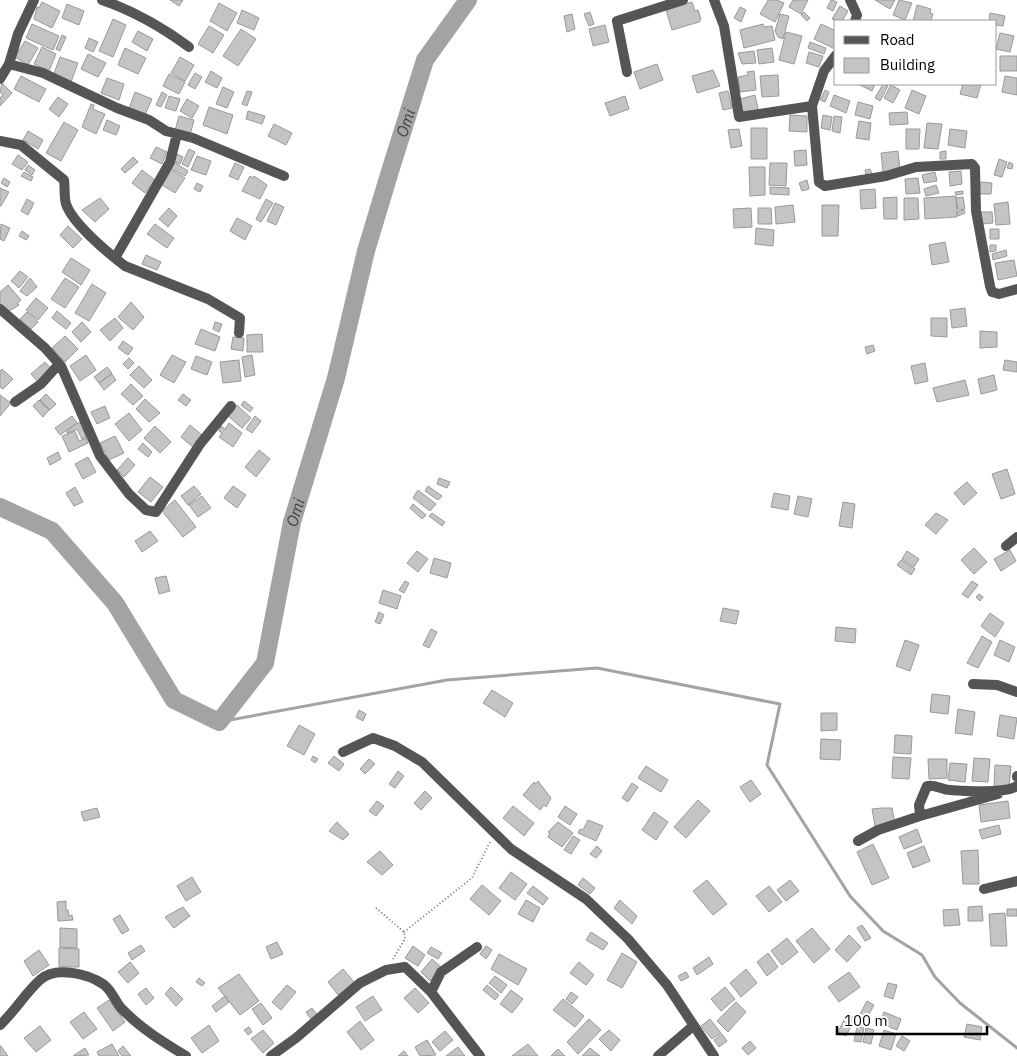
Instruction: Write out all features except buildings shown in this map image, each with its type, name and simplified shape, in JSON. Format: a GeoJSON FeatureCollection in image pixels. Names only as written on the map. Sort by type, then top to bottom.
{"type":"FeatureCollection","features":[{"type":"Feature","properties":{"kind":"street"},"geometry":{"type":"LineString","coordinates":[[0,79],[10,64],[18,34],[34,0]]}},
{"type":"Feature","properties":{"kind":"street"},"geometry":{"type":"LineString","coordinates":[[102,0],[124,8],[162,27],[190,47]]}},
{"type":"Feature","properties":{"kind":"street"},"geometry":{"type":"LineString","coordinates":[[627,72],[617,21],[683,0]]}},
{"type":"Feature","properties":{"kind":"street"},"geometry":{"type":"LineString","coordinates":[[714,0],[724,26],[739,117],[812,106]]}},
{"type":"Feature","properties":{"kind":"street"},"geometry":{"type":"LineString","coordinates":[[850,0],[857,15],[855,20]]}},
{"type":"Feature","properties":{"kind":"street"},"geometry":{"type":"LineString","coordinates":[[834,58],[824,71],[812,106],[819,182],[825,186],[886,176],[916,167],[972,164],[975,168],[976,211],[992,292],[999,294],[1017,289]]}},
{"type":"Feature","properties":{"kind":"street"},"geometry":{"type":"LineString","coordinates":[[10,64],[43,74],[117,108],[149,120],[166,131],[232,153],[284,176]]}},
{"type":"Feature","properties":{"kind":"street"},"geometry":{"type":"LineString","coordinates":[[115,258],[170,162],[177,134]]}},
{"type":"Feature","properties":{"kind":"street"},"geometry":{"type":"LineString","coordinates":[[0,141],[21,145],[64,180],[66,204],[84,229],[115,258],[125,266],[208,299],[233,313],[240,318],[239,333]]}},
{"type":"Feature","properties":{"kind":"street"},"geometry":{"type":"LineString","coordinates":[[0,309],[45,348],[59,364],[100,456],[129,494],[146,510],[156,512],[200,444],[231,406]]}},
{"type":"Feature","properties":{"kind":"street"},"geometry":{"type":"LineString","coordinates":[[15,402],[40,384],[59,364]]}},
{"type":"Feature","properties":{"kind":"street"},"geometry":{"type":"LineString","coordinates":[[1006,546],[1017,537]]}},
{"type":"Feature","properties":{"kind":"street"},"geometry":{"type":"LineString","coordinates":[[973,684],[997,686],[1017,692]]}},
{"type":"Feature","properties":{"kind":"street"},"geometry":{"type":"LineString","coordinates":[[343,752],[373,738],[395,746],[422,762],[511,849],[586,899],[628,939],[667,985],[714,1056]]}},
{"type":"Feature","properties":{"kind":"street"},"geometry":{"type":"LineString","coordinates":[[920,816],[919,805],[927,786],[950,790],[1014,788]]}},
{"type":"Feature","properties":{"kind":"street"},"geometry":{"type":"LineString","coordinates":[[858,840],[878,830],[920,816],[1014,788]]}},
{"type":"Feature","properties":{"kind":"street"},"geometry":{"type":"LineString","coordinates":[[984,889],[1017,881]]}},
{"type":"Feature","properties":{"kind":"street"},"geometry":{"type":"LineString","coordinates":[[430,992],[441,972],[478,947]]}},
{"type":"Feature","properties":{"kind":"street"},"geometry":{"type":"LineString","coordinates":[[271,1056],[296,1038],[360,983],[386,970],[405,967],[430,992],[480,1056]]}},
{"type":"Feature","properties":{"kind":"street"},"geometry":{"type":"LineString","coordinates":[[0,1025],[14,1012],[41,979],[52,974],[71,973],[91,978],[105,985],[121,1008],[156,1038],[186,1056]]}},
{"type":"Feature","properties":{"kind":"street"},"geometry":{"type":"LineString","coordinates":[[658,1056],[693,1026]]}},
{"type":"Feature","properties":{"kind":"path"},"geometry":{"type":"LineString","coordinates":[[404,932],[472,878],[495,834]]}},
{"type":"Feature","properties":{"kind":"path"},"geometry":{"type":"LineString","coordinates":[[376,908],[404,932],[405,939],[386,970]]}},
{"type":"Feature","properties":{"kind":"waterway","name":"Omi"},"geometry":{"type":"LineString","coordinates":[[0,507],[52,531],[115,603],[174,700],[219,722],[265,663],[292,522],[336,378],[366,251],[391,168],[425,60],[468,0]]}},
{"type":"Feature","properties":{"kind":"waterway"},"geometry":{"type":"LineString","coordinates":[[219,722],[447,680],[597,668],[780,704],[767,765],[850,896],[883,931],[922,955],[935,977],[960,1003],[1017,1048]]}}]}
